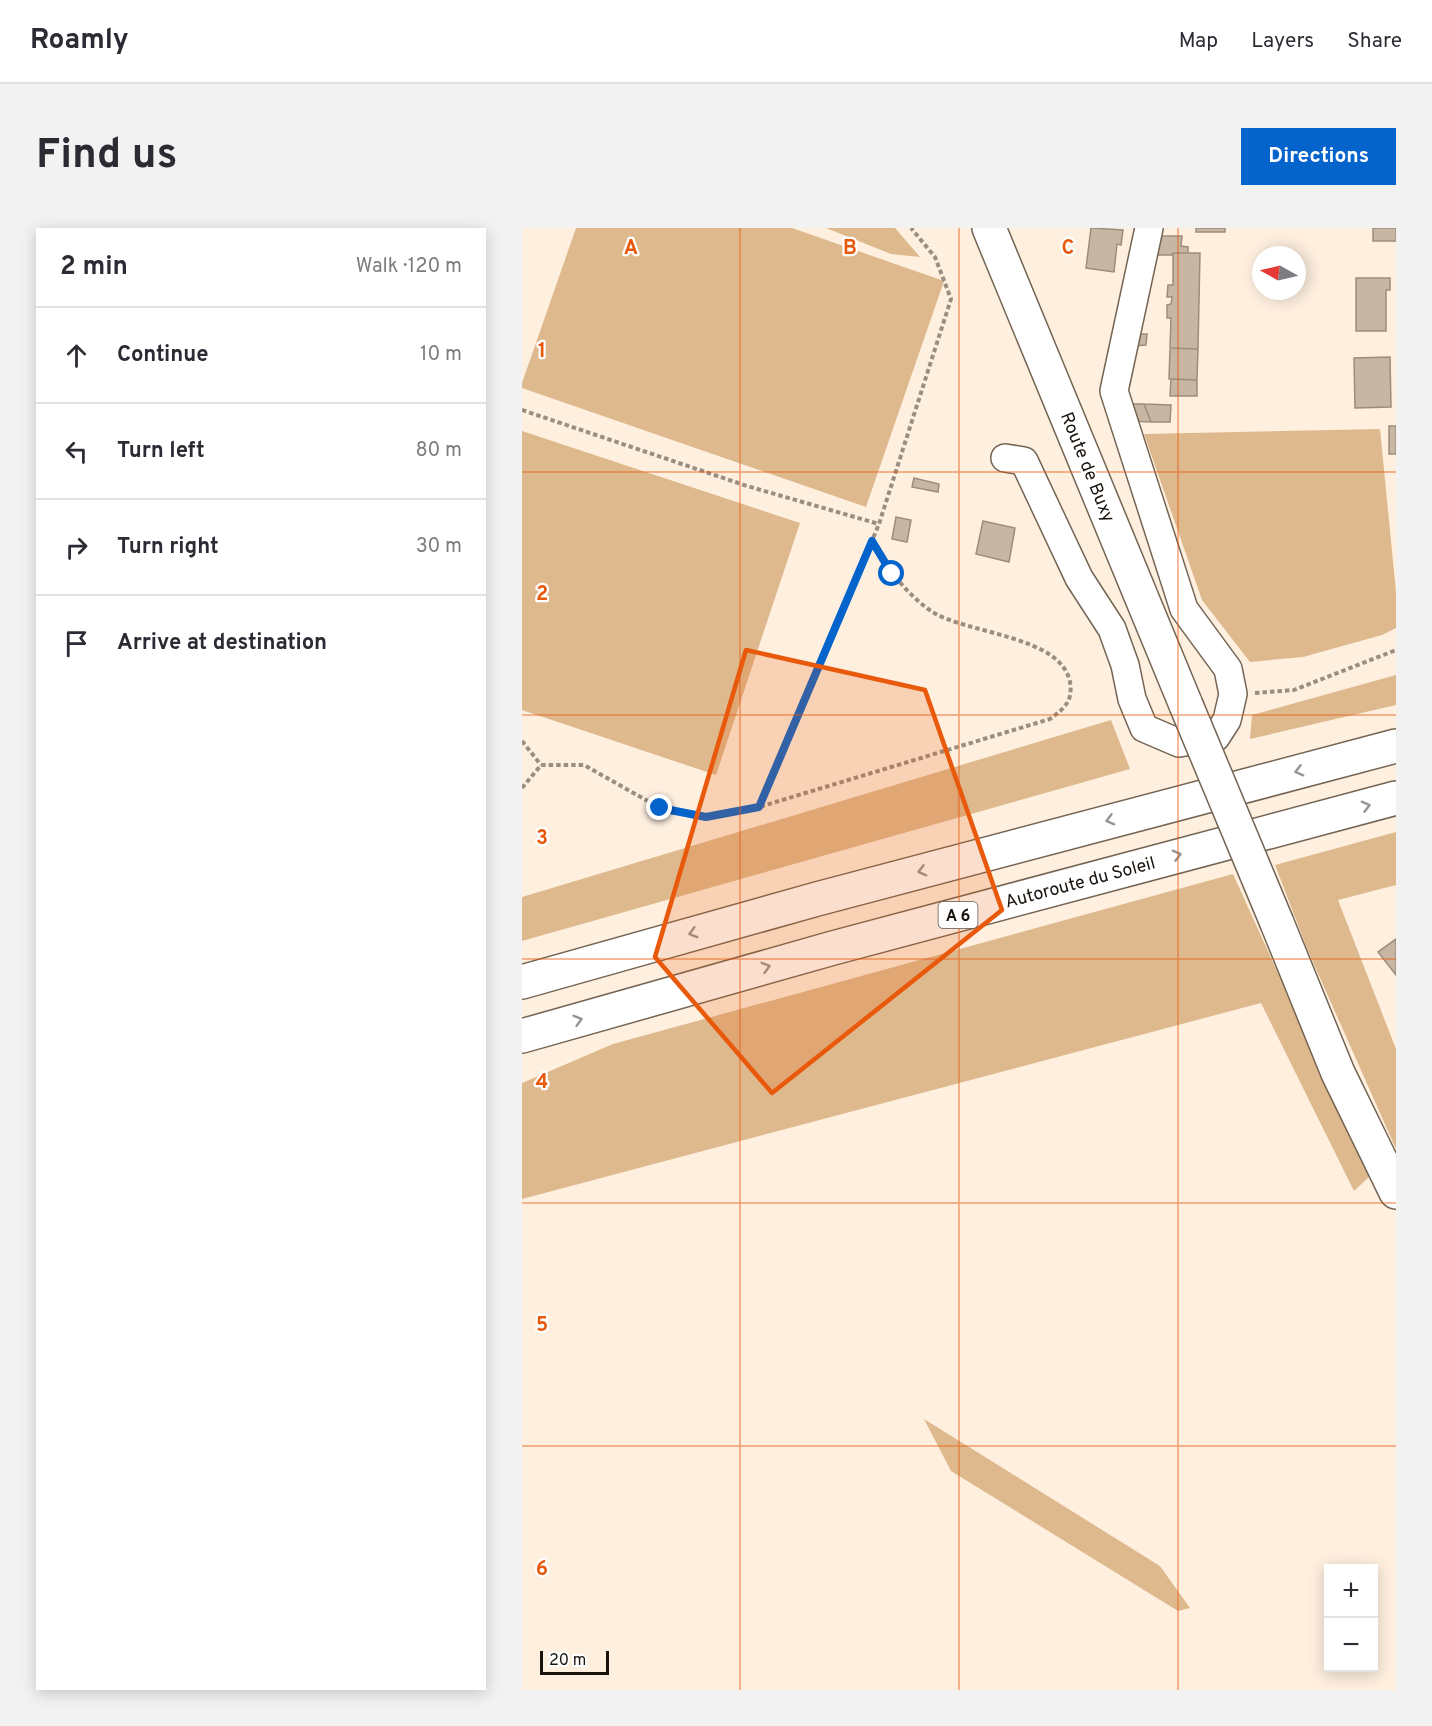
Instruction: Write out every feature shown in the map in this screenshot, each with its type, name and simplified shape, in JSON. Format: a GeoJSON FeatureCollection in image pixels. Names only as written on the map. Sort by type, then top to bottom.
{"type":"FeatureCollection","features":[{"type":"Feature","properties":{"kind":"main road","name":"Route de Buxy"},"geometry":{"type":"LineString","coordinates":[[989,228],[1338,1073],[1396,1192]]}},
{"type":"Feature","properties":{"kind":"main road"},"geometry":{"type":"LineString","coordinates":[[522,982],[817,899],[1396,746]]}},
{"type":"Feature","properties":{"kind":"main road","name":"Autoroute du Soleil"},"geometry":{"type":"LineString","coordinates":[[522,1036],[833,948],[1396,798]]}},
{"type":"Feature","properties":{"kind":"street"},"geometry":{"type":"LineString","coordinates":[[1005,458],[1024,460],[1079,578],[1112,629],[1125,665],[1132,699],[1144,728],[1179,743],[1216,737],[1227,720],[1233,694],[1228,669],[1184,609],[1114,391],[1149,228]]}},
{"type":"Feature","properties":{"kind":"path"},"geometry":{"type":"LineString","coordinates":[[759,807],[879,524],[951,299],[935,257],[911,228]]}},
{"type":"Feature","properties":{"kind":"path"},"geometry":{"type":"LineString","coordinates":[[522,410],[747,486],[879,524]]}},
{"type":"Feature","properties":{"kind":"path"},"geometry":{"type":"LineString","coordinates":[[541,765],[584,765],[660,808],[706,817],[759,807],[1050,719],[1065,708],[1072,692],[1068,674],[1055,658],[1030,645],[980,630],[933,612],[908,593],[872,541]]}},
{"type":"Feature","properties":{"kind":"path"},"geometry":{"type":"LineString","coordinates":[[1233,694],[1294,690],[1396,650]]}},
{"type":"Feature","properties":{"kind":"path"},"geometry":{"type":"LineString","coordinates":[[522,741],[541,765]]}},
{"type":"Feature","properties":{"kind":"path"},"geometry":{"type":"LineString","coordinates":[[522,788],[541,765]]}},
{"type":"Feature","properties":{"kind":"highlighted area"},"geometry":{"type":"Polygon","coordinates":[[[746,650],[925,690],[1002,910],[772,1093],[655,957],[746,650]]]}},
{"type":"Feature","properties":{"kind":"shaded area"},"geometry":{"type":"Polygon","coordinates":[[[576,228],[792,228],[944,281],[866,507],[522,388],[576,228]]]}},
{"type":"Feature","properties":{"kind":"shaded area"},"geometry":{"type":"Polygon","coordinates":[[[826,228],[895,228],[920,257],[891,254],[826,228]]]}},
{"type":"Feature","properties":{"kind":"shaded area"},"geometry":{"type":"Polygon","coordinates":[[[1380,429],[1396,592],[1396,628],[1382,635],[1303,657],[1250,662],[1202,600],[1144,434],[1380,429]]]}},
{"type":"Feature","properties":{"kind":"shaded area"},"geometry":{"type":"Polygon","coordinates":[[[522,431],[800,523],[716,775],[522,710],[522,431]]]}},
{"type":"Feature","properties":{"kind":"shaded area"},"geometry":{"type":"Polygon","coordinates":[[[1396,675],[1396,705],[1250,739],[1252,715],[1396,675]]]}},
{"type":"Feature","properties":{"kind":"shaded area"},"geometry":{"type":"Polygon","coordinates":[[[1111,720],[1130,769],[522,941],[522,897],[1111,720]]]}},
{"type":"Feature","properties":{"kind":"shaded area"},"geometry":{"type":"Polygon","coordinates":[[[1396,832],[1396,885],[1338,900],[1396,1049],[1396,1149],[1308,951],[1275,865],[1396,832]]]}},
{"type":"Feature","properties":{"kind":"shaded area"},"geometry":{"type":"Polygon","coordinates":[[[1233,874],[1370,1176],[1354,1191],[1261,1003],[522,1199],[522,1083],[613,1044],[1233,874]]]}},
{"type":"Feature","properties":{"kind":"shaded area"},"geometry":{"type":"Polygon","coordinates":[[[924,1419],[1160,1566],[1190,1608],[1178,1611],[951,1471],[924,1419]]]}},
{"type":"Feature","properties":{"kind":"building"},"geometry":{"type":"Polygon","coordinates":[[[1091,228],[1123,230],[1121,245],[1117,244],[1114,272],[1086,268],[1091,228]]]}},
{"type":"Feature","properties":{"kind":"building"},"geometry":{"type":"Polygon","coordinates":[[[1196,228],[1225,228],[1225,232],[1196,232],[1196,228]]]}},
{"type":"Feature","properties":{"kind":"building"},"geometry":{"type":"Polygon","coordinates":[[[1373,228],[1396,228],[1396,241],[1373,241],[1373,228]]]}},
{"type":"Feature","properties":{"kind":"building"},"geometry":{"type":"Polygon","coordinates":[[[1154,236],[1182,236],[1181,246],[1188,247],[1188,253],[1151,255],[1154,236]]]}},
{"type":"Feature","properties":{"kind":"building"},"geometry":{"type":"Polygon","coordinates":[[[1173,253],[1200,253],[1198,349],[1170,348],[1171,318],[1167,318],[1167,305],[1171,304],[1172,297],[1167,297],[1168,285],[1173,285],[1173,253]]]}},
{"type":"Feature","properties":{"kind":"building"},"geometry":{"type":"Polygon","coordinates":[[[1356,278],[1390,278],[1390,290],[1386,290],[1386,331],[1356,331],[1356,278]]]}},
{"type":"Feature","properties":{"kind":"building"},"geometry":{"type":"Polygon","coordinates":[[[1136,334],[1147,334],[1146,345],[1134,346],[1136,334]]]}},
{"type":"Feature","properties":{"kind":"building"},"geometry":{"type":"Polygon","coordinates":[[[1170,348],[1198,349],[1197,380],[1169,379],[1170,348]]]}},
{"type":"Feature","properties":{"kind":"building"},"geometry":{"type":"Polygon","coordinates":[[[1390,357],[1391,407],[1355,408],[1354,358],[1390,357]]]}},
{"type":"Feature","properties":{"kind":"building"},"geometry":{"type":"Polygon","coordinates":[[[1171,379],[1197,380],[1197,396],[1170,396],[1171,379]]]}},
{"type":"Feature","properties":{"kind":"building"},"geometry":{"type":"Polygon","coordinates":[[[1128,404],[1144,404],[1151,422],[1128,421],[1128,404]]]}},
{"type":"Feature","properties":{"kind":"building"},"geometry":{"type":"Polygon","coordinates":[[[1144,404],[1171,405],[1170,422],[1151,422],[1144,404]]]}},
{"type":"Feature","properties":{"kind":"building"},"geometry":{"type":"Polygon","coordinates":[[[1389,426],[1396,426],[1396,454],[1389,454],[1389,426]]]}},
{"type":"Feature","properties":{"kind":"building"},"geometry":{"type":"Polygon","coordinates":[[[914,478],[939,484],[938,492],[912,487],[914,478]]]}},
{"type":"Feature","properties":{"kind":"building"},"geometry":{"type":"Polygon","coordinates":[[[896,517],[911,520],[907,542],[892,539],[896,517]]]}},
{"type":"Feature","properties":{"kind":"building"},"geometry":{"type":"Polygon","coordinates":[[[983,521],[1015,528],[1009,562],[976,554],[983,521]]]}},
{"type":"Feature","properties":{"kind":"building"},"geometry":{"type":"Polygon","coordinates":[[[1396,939],[1396,975],[1378,952],[1396,939]]]}},
{"type":"Feature","properties":{"kind":"route"},"geometry":{"type":"LineString","coordinates":[[660,808],[706,817],[759,807],[872,541],[892,574]]}}]}
